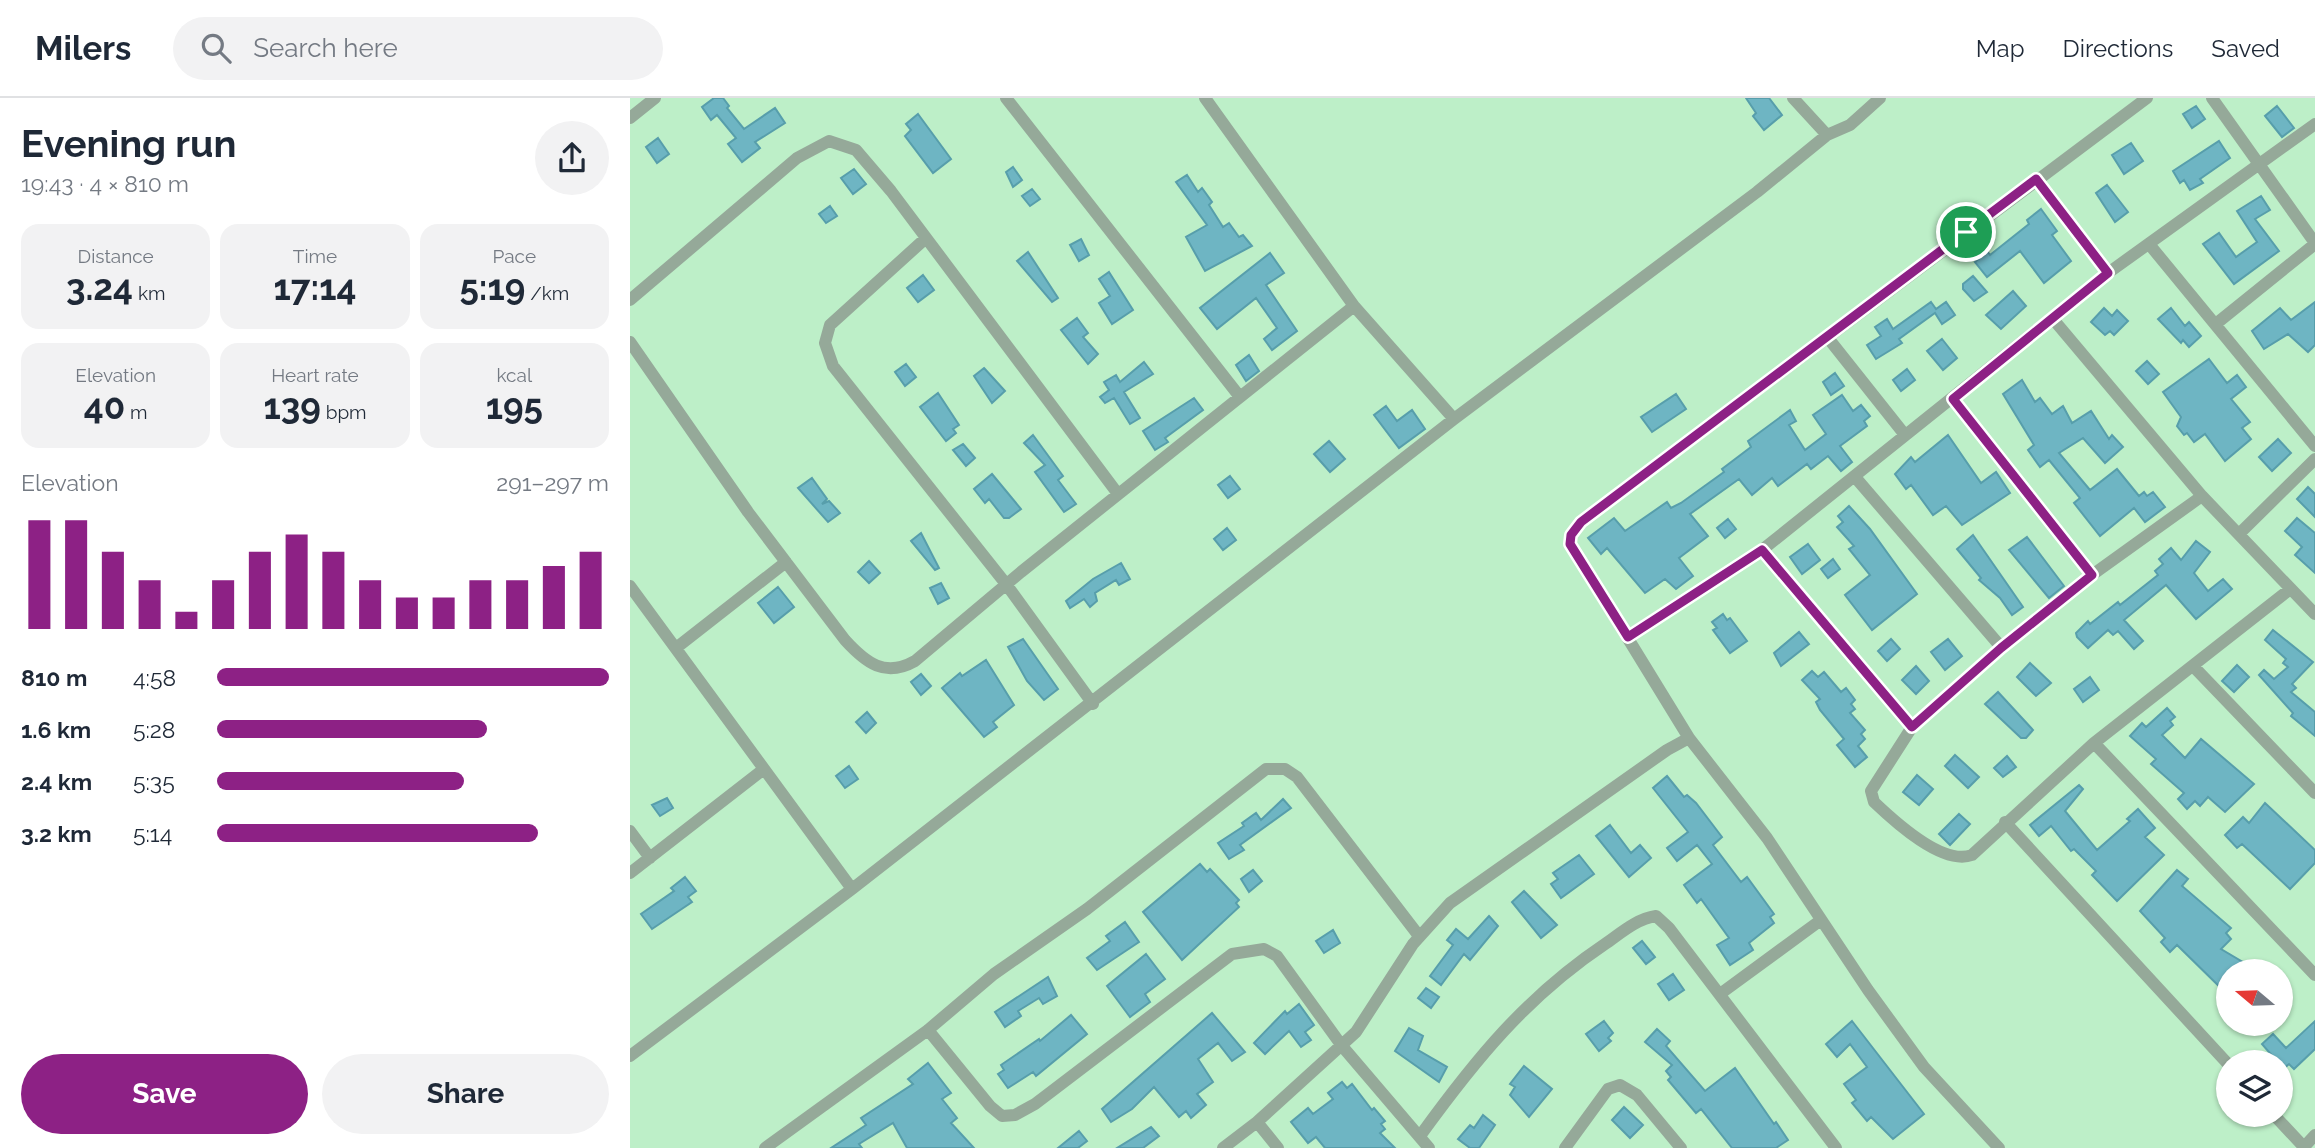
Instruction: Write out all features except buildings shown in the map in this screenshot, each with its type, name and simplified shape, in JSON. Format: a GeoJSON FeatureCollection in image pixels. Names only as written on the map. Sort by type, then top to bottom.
{"type":"FeatureCollection","features":[{"type":"Feature","properties":{"kind":"street"},"geometry":{"type":"LineString","coordinates":[[630,118],[655,98]]}},
{"type":"Feature","properties":{"kind":"street"},"geometry":{"type":"LineString","coordinates":[[1006,98],[1240,397]]}},
{"type":"Feature","properties":{"kind":"street"},"geometry":{"type":"LineString","coordinates":[[1205,98],[1354,306],[1454,419]]}},
{"type":"Feature","properties":{"kind":"street"},"geometry":{"type":"LineString","coordinates":[[1793,98],[1827,135]]}},
{"type":"Feature","properties":{"kind":"street"},"geometry":{"type":"LineString","coordinates":[[630,1056],[1093,704],[1454,419],[1758,192],[1827,135],[1850,125],[1880,98]]}},
{"type":"Feature","properties":{"kind":"street"},"geometry":{"type":"LineString","coordinates":[[1999,1148],[1924,1067],[1767,838],[1689,738],[1640,663],[1628,637],[1570,544],[1574,530],[2036,179],[2147,98]]}},
{"type":"Feature","properties":{"kind":"street"},"geometry":{"type":"LineString","coordinates":[[2212,98],[2315,243],[2217,323]]}},
{"type":"Feature","properties":{"kind":"street"},"geometry":{"type":"LineString","coordinates":[[1628,637],[1762,550],[2108,273],[2315,124]]}},
{"type":"Feature","properties":{"kind":"street"},"geometry":{"type":"LineString","coordinates":[[630,300],[797,158],[829,141],[856,150],[926,238],[1118,494]]}},
{"type":"Feature","properties":{"kind":"street"},"geometry":{"type":"LineString","coordinates":[[2036,179],[2108,273]]}},
{"type":"Feature","properties":{"kind":"street"},"geometry":{"type":"LineString","coordinates":[[926,238],[830,325],[825,343],[833,366],[1006,584],[1093,704]]}},
{"type":"Feature","properties":{"kind":"street"},"geometry":{"type":"LineString","coordinates":[[2149,244],[2217,323],[2315,446]]}},
{"type":"Feature","properties":{"kind":"street"},"geometry":{"type":"LineString","coordinates":[[630,342],[786,562],[845,640],[861,658],[876,668],[902,668],[915,661],[1006,584],[1354,306]]}},
{"type":"Feature","properties":{"kind":"street"},"geometry":{"type":"LineString","coordinates":[[2053,319],[2202,496],[2240,533],[2289,590],[2315,614]]}},
{"type":"Feature","properties":{"kind":"street"},"geometry":{"type":"LineString","coordinates":[[1828,338],[1905,435]]}},
{"type":"Feature","properties":{"kind":"street"},"geometry":{"type":"LineString","coordinates":[[1953,399],[2092,575]]}},
{"type":"Feature","properties":{"kind":"street"},"geometry":{"type":"LineString","coordinates":[[2240,533],[2315,459]]}},
{"type":"Feature","properties":{"kind":"street"},"geometry":{"type":"LineString","coordinates":[[1855,477],[2001,648]]}},
{"type":"Feature","properties":{"kind":"street"},"geometry":{"type":"LineString","coordinates":[[2202,496],[2092,575],[2001,648],[1912,727],[1871,791],[1874,802],[1936,850],[1956,858],[1972,855],[2094,743],[2289,590]]}},
{"type":"Feature","properties":{"kind":"street"},"geometry":{"type":"LineString","coordinates":[[1762,550],[1912,727]]}},
{"type":"Feature","properties":{"kind":"street"},"geometry":{"type":"LineString","coordinates":[[676,648],[786,562]]}},
{"type":"Feature","properties":{"kind":"street"},"geometry":{"type":"LineString","coordinates":[[630,586],[852,889]]}},
{"type":"Feature","properties":{"kind":"street"},"geometry":{"type":"LineString","coordinates":[[2193,666],[2315,793]]}},
{"type":"Feature","properties":{"kind":"street"},"geometry":{"type":"LineString","coordinates":[[1223,1148],[1257,1122],[1342,1046],[1380,997],[1419,936],[1450,903],[1667,750],[1689,738]]}},
{"type":"Feature","properties":{"kind":"street"},"geometry":{"type":"LineString","coordinates":[[2094,743],[2315,975]]}},
{"type":"Feature","properties":{"kind":"street"},"geometry":{"type":"LineString","coordinates":[[630,873],[764,769]]}},
{"type":"Feature","properties":{"kind":"street"},"geometry":{"type":"LineString","coordinates":[[765,1148],[928,1030],[994,974],[1087,909],[1266,769],[1285,769],[1297,777],[1419,936]]}},
{"type":"Feature","properties":{"kind":"street"},"geometry":{"type":"LineString","coordinates":[[2005,822],[2216,1051]]}},
{"type":"Feature","properties":{"kind":"street"},"geometry":{"type":"LineString","coordinates":[[630,831],[649,858]]}},
{"type":"Feature","properties":{"kind":"street"},"geometry":{"type":"LineString","coordinates":[[1420,1136],[1468,1070],[1506,1024],[1544,989],[1645,918],[1656,916],[1670,928],[1836,1148]]}},
{"type":"Feature","properties":{"kind":"street"},"geometry":{"type":"LineString","coordinates":[[1720,994],[1821,920]]}},
{"type":"Feature","properties":{"kind":"street"},"geometry":{"type":"LineString","coordinates":[[928,1030],[990,1106],[1002,1116],[1015,1115],[1035,1104],[1232,954],[1264,949],[1277,956],[1342,1046],[1429,1148]]}},
{"type":"Feature","properties":{"kind":"street"},"geometry":{"type":"LineString","coordinates":[[1565,1148],[1608,1089],[1620,1085],[1637,1096],[1681,1148]]}},
{"type":"Feature","properties":{"kind":"street"},"geometry":{"type":"LineString","coordinates":[[1257,1122],[1278,1148]]}},
{"type":"Feature","properties":{"kind":"street"},"geometry":{"type":"LineString","coordinates":[[2285,1127],[2304,1147],[2315,1135]]}},
{"type":"Feature","properties":{"kind":"route"},"geometry":{"type":"LineString","coordinates":[[2036,179],[2108,273],[1953,399],[2092,575],[2001,648],[1912,727],[1762,550],[1628,637],[1573,551],[1570,544],[1574,530],[1581,522],[1966,232],[2036,179]]}}]}
